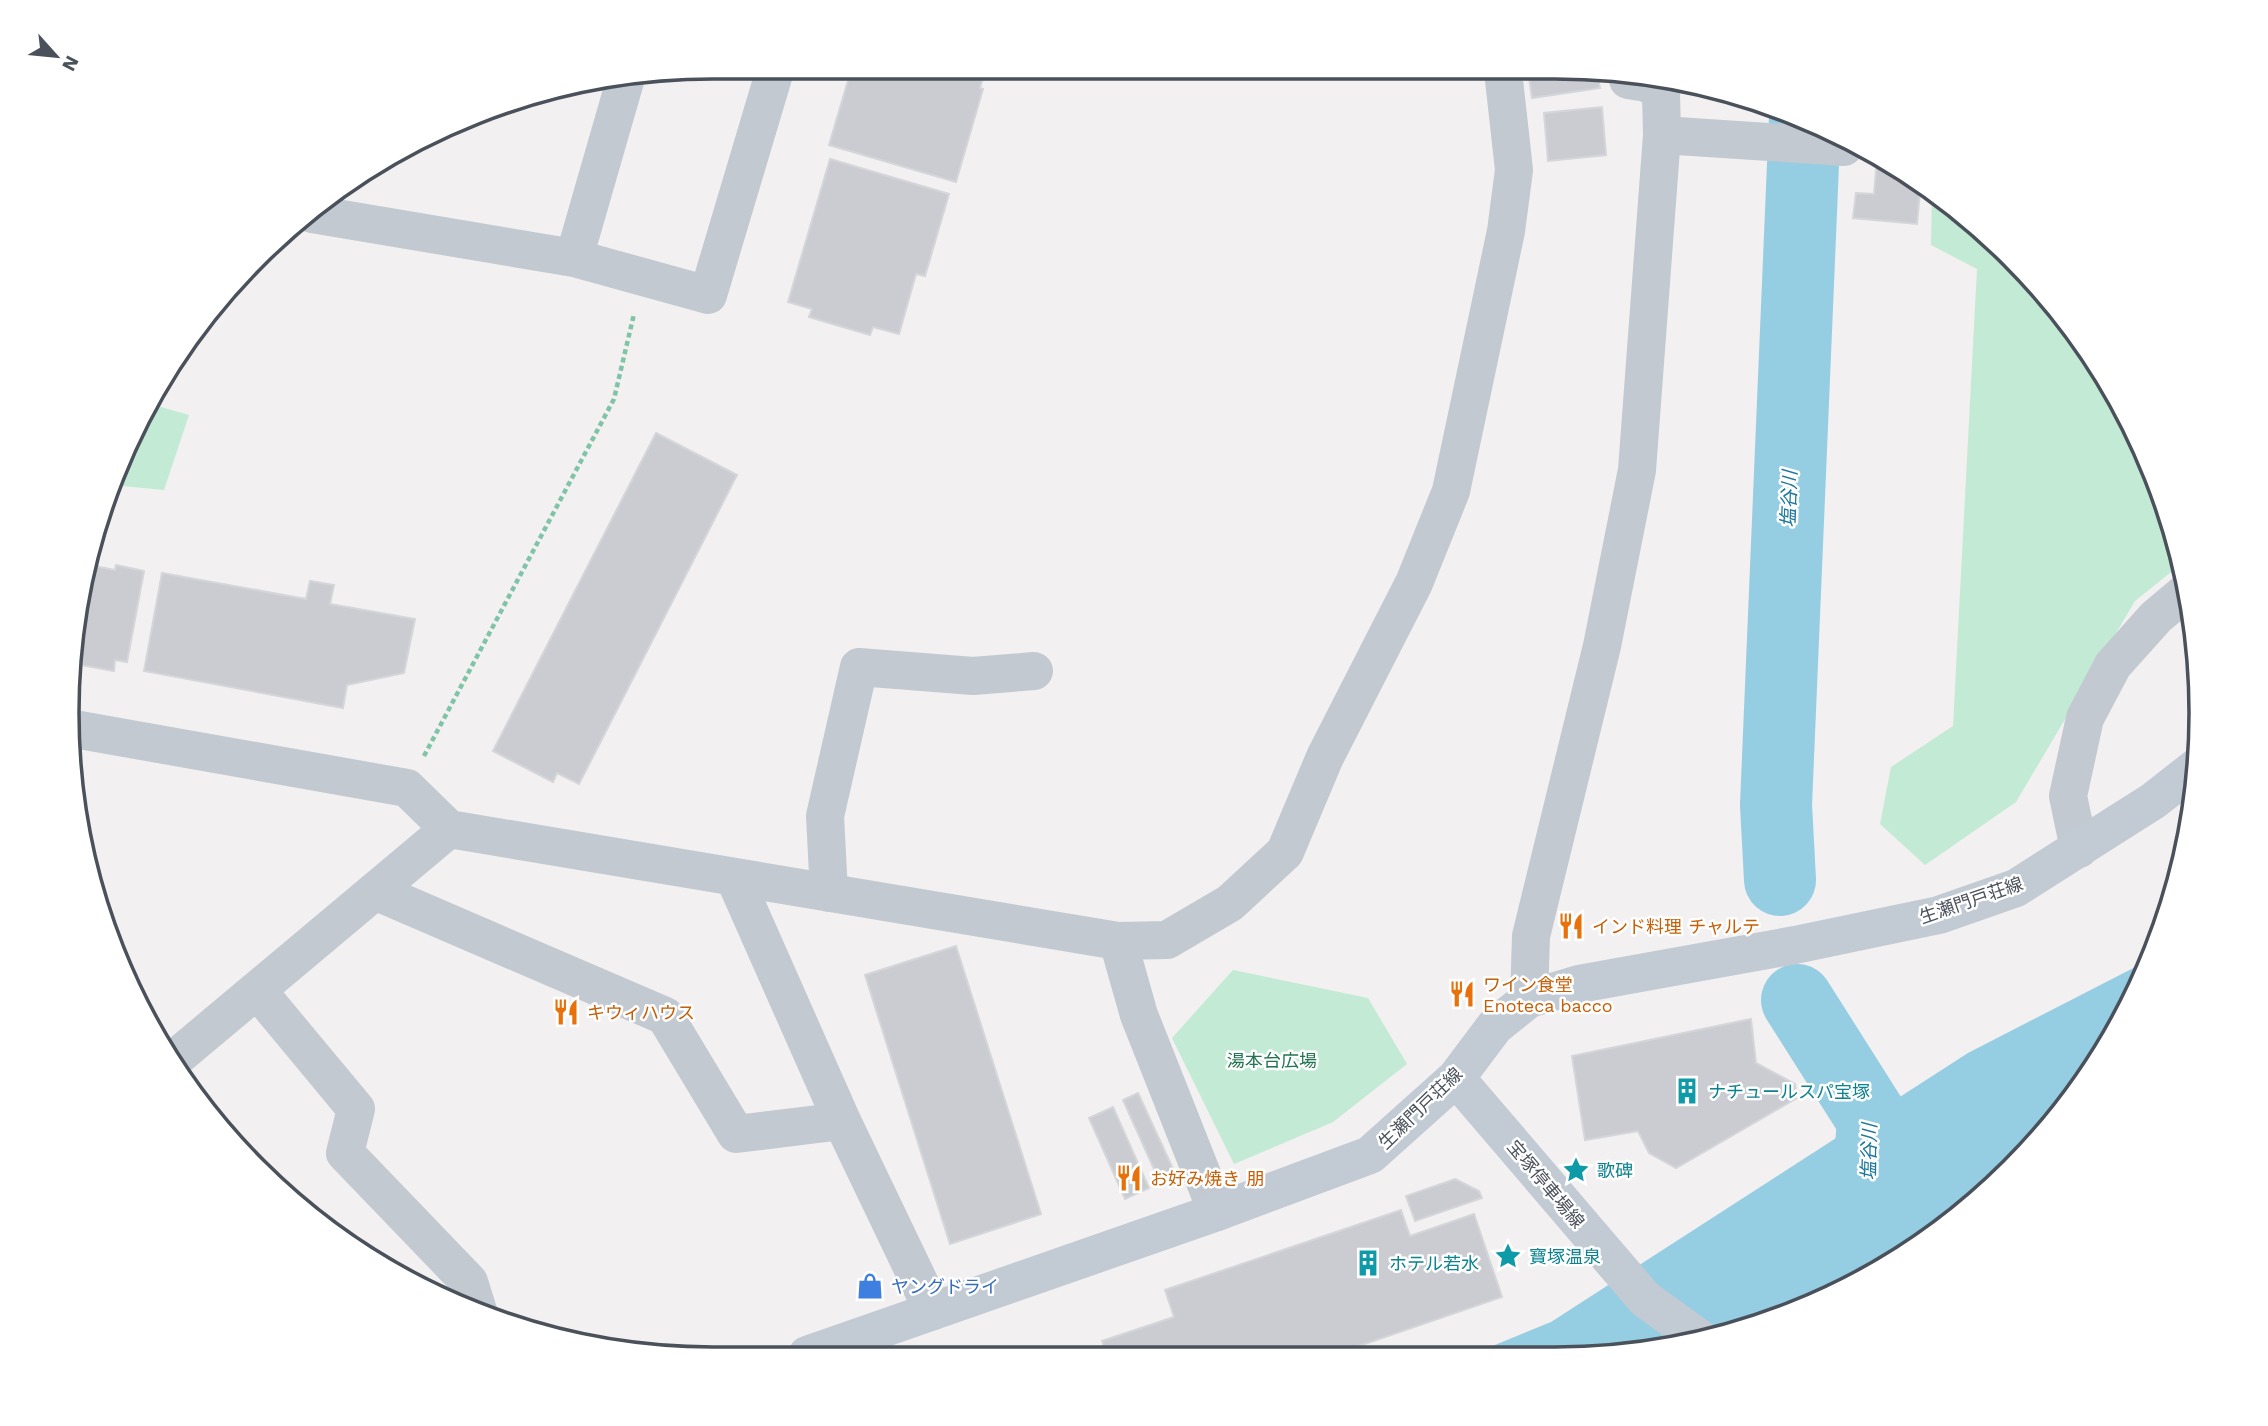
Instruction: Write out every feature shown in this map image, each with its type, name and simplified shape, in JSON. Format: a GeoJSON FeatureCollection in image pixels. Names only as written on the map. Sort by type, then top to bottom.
{"type":"FeatureCollection","features":[{"type":"Feature","properties":{"kind":"main road","name":"生瀬門戸荘線"},"geometry":{"type":"LineString","coordinates":[[830,1347],[1217,1212],[1370,1155],[1456,1077],[1495,1026],[1529,999],[1579,984],[1939,915],[2016,888],[2153,801],[2186,775]]}},
{"type":"Feature","properties":{"kind":"main road","name":"宝塚停車場線"},"geometry":{"type":"LineString","coordinates":[[1456,1077],[1645,1299],[1691,1332]]}},
{"type":"Feature","properties":{"kind":"street"},"geometry":{"type":"LineString","coordinates":[[320,215],[574,258],[708,295],[772,79]]}},
{"type":"Feature","properties":{"kind":"street"},"geometry":{"type":"LineString","coordinates":[[79,730],[407,788],[449,829],[1118,941],[1167,940],[1230,903],[1284,852],[1325,757],[1414,583],[1451,492],[1506,231],[1514,170],[1504,79]]}},
{"type":"Feature","properties":{"kind":"street"},"geometry":{"type":"LineString","coordinates":[[574,258],[624,85]]}},
{"type":"Feature","properties":{"kind":"street"},"geometry":{"type":"LineString","coordinates":[[1529,999],[1531,936],[1602,646],[1637,470],[1662,135],[1661,92],[1652,86]]}},
{"type":"Feature","properties":{"kind":"street"},"geometry":{"type":"LineString","coordinates":[[1662,135],[1843,148]]}},
{"type":"Feature","properties":{"kind":"street"},"geometry":{"type":"LineString","coordinates":[[2079,849],[2068,796],[2085,718],[2113,665],[2156,617],[2179,598]]}},
{"type":"Feature","properties":{"kind":"street"},"geometry":{"type":"LineString","coordinates":[[830,893],[825,816],[859,667],[973,676],[1034,671]]}},
{"type":"Feature","properties":{"kind":"street"},"geometry":{"type":"LineString","coordinates":[[180,1055],[449,829]]}},
{"type":"Feature","properties":{"kind":"street"},"geometry":{"type":"LineString","coordinates":[[734,877],[842,1121],[933,1311]]}},
{"type":"Feature","properties":{"kind":"street"},"geometry":{"type":"LineString","coordinates":[[375,891],[665,1016],[736,1134],[842,1121]]}},
{"type":"Feature","properties":{"kind":"street"},"geometry":{"type":"LineString","coordinates":[[1118,941],[1139,1015],[1217,1212]]}},
{"type":"Feature","properties":{"kind":"street"},"geometry":{"type":"LineString","coordinates":[[257,990],[356,1109],[345,1153],[469,1282],[475,1301]]}},
{"type":"Feature","properties":{"kind":"path"},"geometry":{"type":"LineString","coordinates":[[407,788],[614,399],[642,277]]}},
{"type":"Feature","properties":{"kind":"green space"},"geometry":{"type":"Polygon","coordinates":[[[1932,203],[1973,236],[2003,265],[2058,327],[2104,396],[2124,432],[2156,509],[2173,571],[2135,601],[2016,802],[1925,865],[1880,824],[1891,767],[1953,726],[1977,269],[1931,245],[1932,203]]]}},
{"type":"Feature","properties":{"kind":"green space"},"geometry":{"type":"Polygon","coordinates":[[[158,406],[189,415],[164,490],[121,486],[158,406]]]}},
{"type":"Feature","properties":{"kind":"green space","name":"湯本台広場"},"geometry":{"type":"Polygon","coordinates":[[[1233,970],[1368,998],[1407,1064],[1333,1122],[1234,1164],[1172,1038],[1233,970]]]}},
{"type":"Feature","properties":{"kind":"water"},"geometry":{"type":"Polygon","coordinates":[[[2136,967],[2124,994],[2082,1065],[2032,1131],[1973,1190],[1941,1216],[1872,1262],[1836,1282],[1759,1314],[1679,1335],[1596,1346],[1490,1347],[1551,1322],[1968,1053],[2136,967]]]}},
{"type":"Feature","properties":{"kind":"building"},"geometry":{"type":"Polygon","coordinates":[[[848,79],[983,79],[980,88],[983,89],[956,182],[829,145],[848,79]]]}},
{"type":"Feature","properties":{"kind":"building"},"geometry":{"type":"Polygon","coordinates":[[[1529,79],[1599,80],[1600,88],[1532,98],[1529,79]]]}},
{"type":"Feature","properties":{"kind":"building"},"geometry":{"type":"Polygon","coordinates":[[[1602,107],[1606,155],[1548,161],[1544,113],[1602,107]]]}},
{"type":"Feature","properties":{"kind":"building"},"geometry":{"type":"Polygon","coordinates":[[[830,159],[949,194],[925,276],[916,274],[899,334],[873,327],[870,335],[809,317],[812,309],[788,302],[830,159]]]}},
{"type":"Feature","properties":{"kind":"building"},"geometry":{"type":"Polygon","coordinates":[[[1876,167],[1920,195],[1917,224],[1853,218],[1856,193],[1874,194],[1876,167]]]}},
{"type":"Feature","properties":{"kind":"building"},"geometry":{"type":"Polygon","coordinates":[[[656,433],[737,475],[579,784],[557,773],[553,782],[493,751],[656,433]]]}},
{"type":"Feature","properties":{"kind":"building"},"geometry":{"type":"Polygon","coordinates":[[[116,565],[144,571],[127,662],[115,660],[114,671],[81,665],[84,630],[96,566],[115,570],[116,565]]]}},
{"type":"Feature","properties":{"kind":"building"},"geometry":{"type":"Polygon","coordinates":[[[162,573],[306,599],[310,581],[334,585],[330,604],[415,619],[404,673],[347,685],[343,708],[144,671],[162,573]]]}},
{"type":"Feature","properties":{"kind":"building"},"geometry":{"type":"Polygon","coordinates":[[[956,946],[1041,1214],[950,1244],[865,975],[956,946]]]}},
{"type":"Feature","properties":{"kind":"building","name":"ナチュールスパ宝塚"},"geometry":{"type":"Polygon","coordinates":[[[1751,1019],[1756,1063],[1795,1084],[1797,1098],[1676,1168],[1649,1153],[1638,1131],[1585,1140],[1572,1056],[1751,1019]]]}},
{"type":"Feature","properties":{"kind":"building"},"geometry":{"type":"Polygon","coordinates":[[[1138,1093],[1174,1171],[1158,1178],[1123,1100],[1138,1093]]]}},
{"type":"Feature","properties":{"kind":"building"},"geometry":{"type":"Polygon","coordinates":[[[1113,1107],[1149,1188],[1125,1199],[1089,1118],[1113,1107]]]}},
{"type":"Feature","properties":{"kind":"building"},"geometry":{"type":"Polygon","coordinates":[[[1455,1179],[1479,1191],[1482,1198],[1415,1221],[1406,1196],[1455,1179]]]}},
{"type":"Feature","properties":{"kind":"building","name":"ホテル若水"},"geometry":{"type":"Polygon","coordinates":[[[1401,1210],[1410,1236],[1474,1214],[1502,1297],[1356,1347],[1104,1347],[1102,1341],[1174,1317],[1165,1290],[1401,1210]]]}},
{"type":"Feature","properties":{"kind":"waterway","name":"塩谷川"},"geometry":{"type":"LineString","coordinates":[[1780,880],[1776,805],[1804,130]]}},
{"type":"Feature","properties":{"kind":"waterway","name":"塩谷川"},"geometry":{"type":"LineString","coordinates":[[1797,1000],[1873,1120],[1866,1214]]}},
{"type":"Feature","properties":{"kind":"place","name":"インド料理 チャルテ"},"geometry":{"type":"Point","coordinates":[1571,926]}},
{"type":"Feature","properties":{"kind":"place","name":"ワイン食堂 Enoteca bacco"},"geometry":{"type":"Point","coordinates":[1462,994]}},
{"type":"Feature","properties":{"kind":"place","name":"キウィハウス"},"geometry":{"type":"Point","coordinates":[566,1012]}},
{"type":"Feature","properties":{"kind":"place","name":"ナチュールスパ宝塚"},"geometry":{"type":"Point","coordinates":[1687,1091]}},
{"type":"Feature","properties":{"kind":"place","name":"歌碑"},"geometry":{"type":"Point","coordinates":[1576,1170]}},
{"type":"Feature","properties":{"kind":"place","name":"お好み焼き 朋"},"geometry":{"type":"Point","coordinates":[1129,1178]}},
{"type":"Feature","properties":{"kind":"place","name":"寶塚温泉"},"geometry":{"type":"Point","coordinates":[1508,1256]}},
{"type":"Feature","properties":{"kind":"place","name":"ホテル若水"},"geometry":{"type":"Point","coordinates":[1368,1263]}},
{"type":"Feature","properties":{"kind":"place","name":"ヤングドライ"},"geometry":{"type":"Point","coordinates":[870,1286]}}]}
